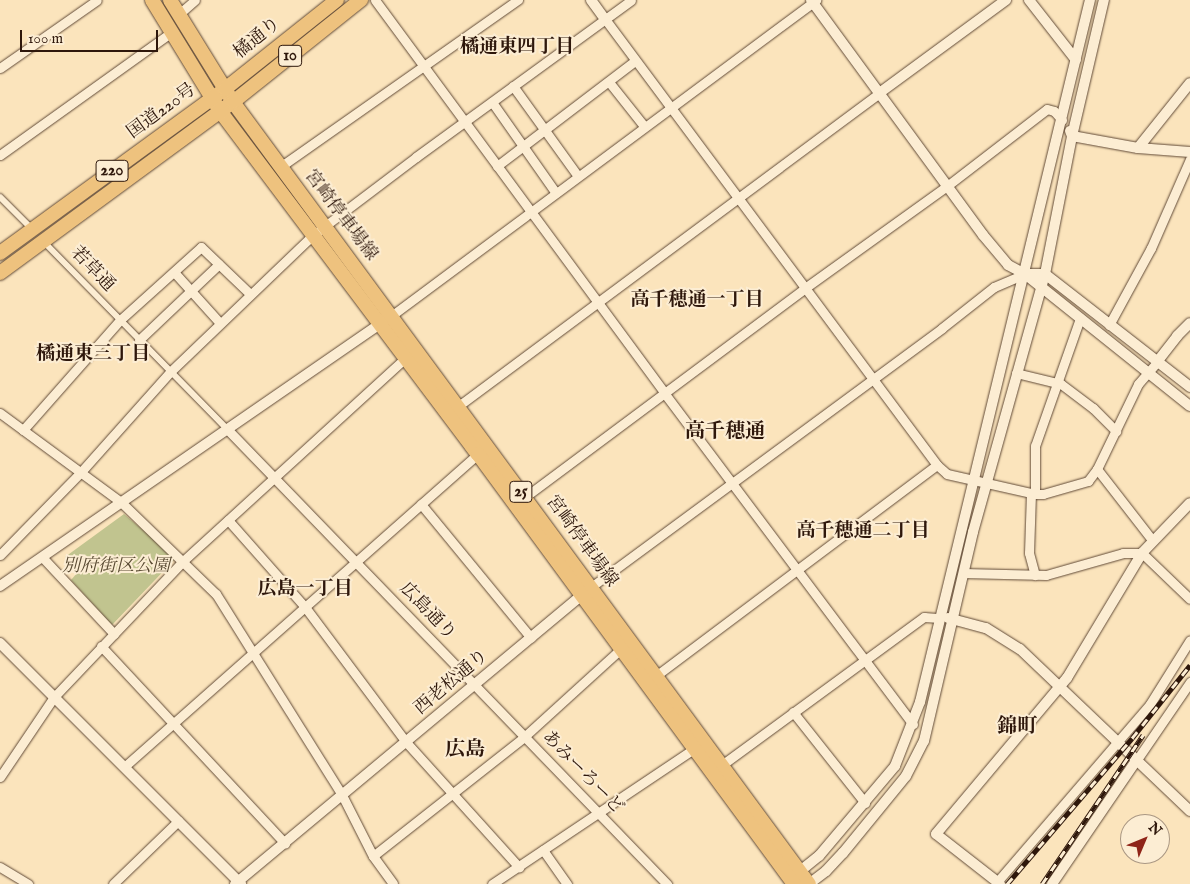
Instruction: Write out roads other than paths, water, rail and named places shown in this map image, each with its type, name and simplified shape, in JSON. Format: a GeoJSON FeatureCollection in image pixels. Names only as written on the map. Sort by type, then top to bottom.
{"type":"FeatureCollection","features":[{"type":"Feature","properties":{"kind":"main road","name":"宮崎停車場線"},"geometry":{"type":"LineString","coordinates":[[152,0],[220,111],[313,235],[386,320],[405,358],[452,410],[478,454],[520,500]]}},
{"type":"Feature","properties":{"kind":"main road","name":"宮崎停車場線"},"geometry":{"type":"LineString","coordinates":[[170,0],[233,102],[325,225],[386,320],[797,878],[809,884]]}},
{"type":"Feature","properties":{"kind":"main road","name":"橘通り"},"geometry":{"type":"LineString","coordinates":[[225,89],[337,0]]}},
{"type":"Feature","properties":{"kind":"main road","name":"橘通り"},"geometry":{"type":"LineString","coordinates":[[220,111],[360,0]]}},
{"type":"Feature","properties":{"kind":"main road","name":"国道220号"},"geometry":{"type":"LineString","coordinates":[[0,254],[225,89]]}},
{"type":"Feature","properties":{"kind":"main road","name":"国道220号"},"geometry":{"type":"LineString","coordinates":[[0,273],[220,111]]}},
{"type":"Feature","properties":{"kind":"street"},"geometry":{"type":"LineString","coordinates":[[0,68],[97,0]]}},
{"type":"Feature","properties":{"kind":"street"},"geometry":{"type":"LineString","coordinates":[[179,14],[195,0]]}},
{"type":"Feature","properties":{"kind":"street"},"geometry":{"type":"LineString","coordinates":[[375,0],[466,121],[665,394],[913,724]]}},
{"type":"Feature","properties":{"kind":"street"},"geometry":{"type":"LineString","coordinates":[[280,167],[518,0]]}},
{"type":"Feature","properties":{"kind":"street"},"geometry":{"type":"LineString","coordinates":[[591,0],[937,466],[947,474],[975,482],[1033,493],[1088,481],[1097,469],[1138,384],[1190,323]]}},
{"type":"Feature","properties":{"kind":"street"},"geometry":{"type":"LineString","coordinates":[[0,555],[80,473],[170,372],[313,235],[631,0]]}},
{"type":"Feature","properties":{"kind":"street"},"geometry":{"type":"LineString","coordinates":[[452,410],[1006,0]]}},
{"type":"Feature","properties":{"kind":"street"},"geometry":{"type":"LineString","coordinates":[[1029,0],[1076,60]]}},
{"type":"Feature","properties":{"kind":"street"},"geometry":{"type":"LineString","coordinates":[[797,878],[819,856],[895,766],[913,724],[975,482],[1090,0]]}},
{"type":"Feature","properties":{"kind":"street"},"geometry":{"type":"LineString","coordinates":[[809,884],[826,871],[843,853],[906,776],[924,741],[945,646],[986,484],[1045,274],[1072,136],[1104,0]]}},
{"type":"Feature","properties":{"kind":"street"},"geometry":{"type":"LineString","coordinates":[[0,586],[386,320],[813,1],[878,94],[1008,264],[1025,274],[1040,289],[1080,318],[1190,406]]}},
{"type":"Feature","properties":{"kind":"street"},"geometry":{"type":"LineString","coordinates":[[0,155],[172,32]]}},
{"type":"Feature","properties":{"kind":"street"},"geometry":{"type":"LineString","coordinates":[[497,166],[636,61]]}},
{"type":"Feature","properties":{"kind":"street"},"geometry":{"type":"LineString","coordinates":[[609,82],[644,126]]}},
{"type":"Feature","properties":{"kind":"street"},"geometry":{"type":"LineString","coordinates":[[1138,148],[1190,83]]}},
{"type":"Feature","properties":{"kind":"street"},"geometry":{"type":"LineString","coordinates":[[514,86],[578,176]]}},
{"type":"Feature","properties":{"kind":"street"},"geometry":{"type":"LineString","coordinates":[[492,102],[556,193]]}},
{"type":"Feature","properties":{"kind":"street"},"geometry":{"type":"LineString","coordinates":[[520,500],[665,394],[804,288],[947,186],[1047,109],[1054,111],[1072,136],[1138,148],[1190,152]]}},
{"type":"Feature","properties":{"kind":"street"},"geometry":{"type":"LineString","coordinates":[[1109,325],[1151,248],[1190,160]]}},
{"type":"Feature","properties":{"kind":"street","name":"若草通"},"geometry":{"type":"LineString","coordinates":[[0,197],[228,430]]}},
{"type":"Feature","properties":{"kind":"street"},"geometry":{"type":"LineString","coordinates":[[23,430],[120,320],[201,247],[250,294]]}},
{"type":"Feature","properties":{"kind":"street"},"geometry":{"type":"LineString","coordinates":[[139,340],[219,264]]}},
{"type":"Feature","properties":{"kind":"street"},"geometry":{"type":"LineString","coordinates":[[174,272],[220,323]]}},
{"type":"Feature","properties":{"kind":"street"},"geometry":{"type":"LineString","coordinates":[[586,591],[994,287],[1025,274],[1045,274],[1190,388]]}},
{"type":"Feature","properties":{"kind":"street"},"geometry":{"type":"LineString","coordinates":[[1035,575],[1029,553],[1035,446],[1080,318]]}},
{"type":"Feature","properties":{"kind":"street"},"geometry":{"type":"LineString","coordinates":[[0,776],[54,697],[101,646],[183,562],[405,358]]}},
{"type":"Feature","properties":{"kind":"street"},"geometry":{"type":"LineString","coordinates":[[1016,373],[1056,383],[1070,389],[1116,430]]}},
{"type":"Feature","properties":{"kind":"street"},"geometry":{"type":"LineString","coordinates":[[0,413],[122,503],[216,594],[342,795],[373,856],[393,884]]}},
{"type":"Feature","properties":{"kind":"street","name":"広島通り"},"geometry":{"type":"LineString","coordinates":[[228,430],[474,685]]}},
{"type":"Feature","properties":{"kind":"street"},"geometry":{"type":"LineString","coordinates":[[124,767],[478,454]]}},
{"type":"Feature","properties":{"kind":"street"},"geometry":{"type":"LineString","coordinates":[[652,679],[937,466]]}},
{"type":"Feature","properties":{"kind":"street"},"geometry":{"type":"LineString","coordinates":[[1097,469],[1152,540]]}},
{"type":"Feature","properties":{"kind":"street"},"geometry":{"type":"LineString","coordinates":[[1190,503],[1152,540],[1142,553],[1060,687],[936,834],[998,883],[1150,704],[1190,640]]}},
{"type":"Feature","properties":{"kind":"street"},"geometry":{"type":"LineString","coordinates":[[421,504],[531,638]]}},
{"type":"Feature","properties":{"kind":"street"},"geometry":{"type":"LineString","coordinates":[[228,520],[304,607],[406,742],[519,867]]}},
{"type":"Feature","properties":{"kind":"street"},"geometry":{"type":"LineString","coordinates":[[963,573],[1054,574],[1123,553],[1142,553],[1190,599]]}},
{"type":"Feature","properties":{"kind":"street"},"geometry":{"type":"LineString","coordinates":[[43,558],[114,634]]}},
{"type":"Feature","properties":{"kind":"street","name":"西老松通り"},"geometry":{"type":"LineString","coordinates":[[238,883],[586,591]]}},
{"type":"Feature","properties":{"kind":"street"},"geometry":{"type":"LineString","coordinates":[[717,768],[924,617],[953,618],[986,628],[1005,638],[1060,687],[1190,811]]}},
{"type":"Feature","properties":{"kind":"street"},"geometry":{"type":"LineString","coordinates":[[0,644],[238,883]]}},
{"type":"Feature","properties":{"kind":"street"},"geometry":{"type":"LineString","coordinates":[[101,646],[285,843]]}},
{"type":"Feature","properties":{"kind":"street"},"geometry":{"type":"LineString","coordinates":[[373,856],[524,737],[627,646]]}},
{"type":"Feature","properties":{"kind":"street"},"geometry":{"type":"LineString","coordinates":[[1052,884],[1190,682]]}},
{"type":"Feature","properties":{"kind":"street","name":"あみーろーど"},"geometry":{"type":"LineString","coordinates":[[474,685],[667,884]]}},
{"type":"Feature","properties":{"kind":"street"},"geometry":{"type":"LineString","coordinates":[[794,712],[865,803]]}},
{"type":"Feature","properties":{"kind":"street"},"geometry":{"type":"LineString","coordinates":[[492,884],[700,745]]}},
{"type":"Feature","properties":{"kind":"street"},"geometry":{"type":"LineString","coordinates":[[113,884],[178,821]]}},
{"type":"Feature","properties":{"kind":"street"},"geometry":{"type":"LineString","coordinates":[[543,850],[567,884]]}},
{"type":"Feature","properties":{"kind":"street"},"geometry":{"type":"LineString","coordinates":[[0,867],[28,884]]}},
{"type":"Feature","properties":{"kind":"railway"},"geometry":{"type":"LineString","coordinates":[[1007,884],[1132,738],[1190,665]]}},
{"type":"Feature","properties":{"kind":"railway"},"geometry":{"type":"LineString","coordinates":[[1042,884],[1143,735]]}},
{"type":"Feature","properties":{"kind":"district","name":"橘通東四丁目"},"geometry":{"type":"Point","coordinates":[517,48]}},
{"type":"Feature","properties":{"kind":"district","name":"高千穂通一丁目"},"geometry":{"type":"Point","coordinates":[697,301]}},
{"type":"Feature","properties":{"kind":"district","name":"橘通東三丁目"},"geometry":{"type":"Point","coordinates":[93,355]}},
{"type":"Feature","properties":{"kind":"district","name":"高千穂通"},"geometry":{"type":"Point","coordinates":[725,431]}},
{"type":"Feature","properties":{"kind":"district","name":"高千穂通二丁目"},"geometry":{"type":"Point","coordinates":[863,532]}},
{"type":"Feature","properties":{"kind":"district","name":"広島一丁目"},"geometry":{"type":"Point","coordinates":[305,590]}},
{"type":"Feature","properties":{"kind":"district","name":"錦町"},"geometry":{"type":"Point","coordinates":[1017,726]}},
{"type":"Feature","properties":{"kind":"district","name":"広島"},"geometry":{"type":"Point","coordinates":[465,749]}},
{"type":"Feature","properties":{"kind":"park label","name":"別府街区公園"},"geometry":{"type":"Point","coordinates":[116,567]}}]}
